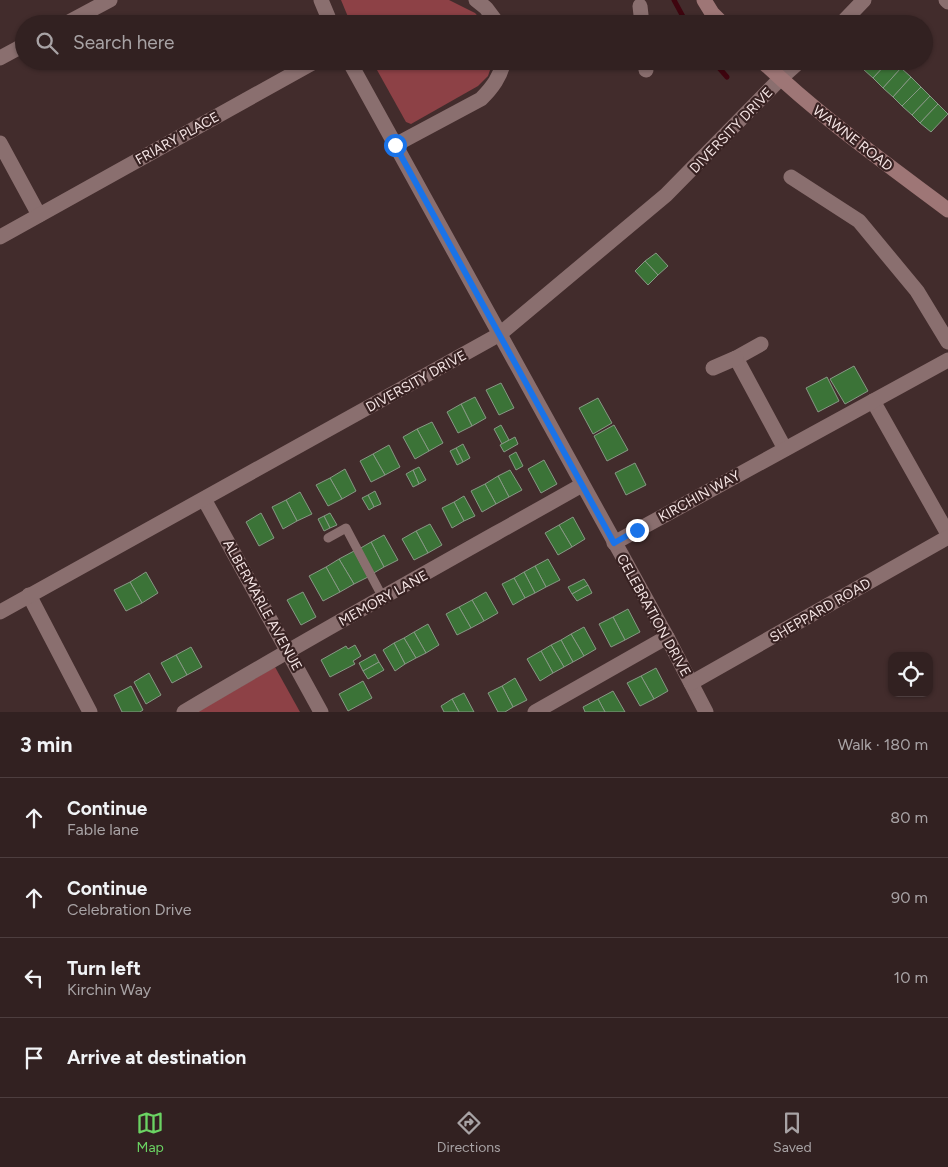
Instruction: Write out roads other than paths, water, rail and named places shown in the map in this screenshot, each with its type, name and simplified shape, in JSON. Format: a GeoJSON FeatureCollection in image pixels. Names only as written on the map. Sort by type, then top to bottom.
{"type":"FeatureCollection","features":[{"type":"Feature","properties":{"kind":"street"},"geometry":{"type":"LineString","coordinates":[[82,15],[110,0]]}},
{"type":"Feature","properties":{"kind":"street"},"geometry":{"type":"LineString","coordinates":[[321,0],[327,15]]}},
{"type":"Feature","properties":{"kind":"street"},"geometry":{"type":"LineString","coordinates":[[476,0],[491,15]]}},
{"type":"Feature","properties":{"kind":"street"},"geometry":{"type":"LineString","coordinates":[[704,0],[714,15]]}},
{"type":"Feature","properties":{"kind":"street"},"geometry":{"type":"LineString","coordinates":[[850,15],[864,0]]}},
{"type":"Feature","properties":{"kind":"street"},"geometry":{"type":"LineString","coordinates":[[640,6],[641,15]]}},
{"type":"Feature","properties":{"kind":"street"},"geometry":{"type":"LineString","coordinates":[[0,58],[15,50]]}},
{"type":"Feature","properties":{"kind":"street","name":"FRIARY PLACE"},"geometry":{"type":"LineString","coordinates":[[0,237],[300,70]]}},
{"type":"Feature","properties":{"kind":"street","name":"CELEBRATION DRIVE"},"geometry":{"type":"LineString","coordinates":[[354,70],[667,637],[706,712]]}},
{"type":"Feature","properties":{"kind":"street"},"geometry":{"type":"LineString","coordinates":[[395,145],[481,98],[492,88],[501,70]]}},
{"type":"Feature","properties":{"kind":"street","name":"WAWNE ROAD"},"geometry":{"type":"LineString","coordinates":[[771,70],[844,132],[948,210]]}},
{"type":"Feature","properties":{"kind":"street","name":"DIVERSITY DRIVE"},"geometry":{"type":"LineString","coordinates":[[0,612],[500,334],[666,196],[790,70]]}},
{"type":"Feature","properties":{"kind":"street"},"geometry":{"type":"LineString","coordinates":[[0,143],[39,215]]}},
{"type":"Feature","properties":{"kind":"street"},"geometry":{"type":"LineString","coordinates":[[791,177],[858,221],[917,291],[948,342]]}},
{"type":"Feature","properties":{"kind":"street"},"geometry":{"type":"LineString","coordinates":[[713,368],[761,344]]}},
{"type":"Feature","properties":{"kind":"street"},"geometry":{"type":"LineString","coordinates":[[736,358],[785,449]]}},
{"type":"Feature","properties":{"kind":"street","name":"KIRCHIN WAY"},"geometry":{"type":"LineString","coordinates":[[614,543],[948,360]]}},
{"type":"Feature","properties":{"kind":"street","name":"SHEPPARD ROAD"},"geometry":{"type":"LineString","coordinates":[[691,683],[948,536],[873,401]]}},
{"type":"Feature","properties":{"kind":"street","name":"MEMORY LANE"},"geometry":{"type":"LineString","coordinates":[[184,712],[287,651],[582,485]]}},
{"type":"Feature","properties":{"kind":"street","name":"ALBERMARLE AVENUE"},"geometry":{"type":"LineString","coordinates":[[204,499],[321,712]]}},
{"type":"Feature","properties":{"kind":"street"},"geometry":{"type":"LineString","coordinates":[[29,595],[90,712]]}},
{"type":"Feature","properties":{"kind":"street"},"geometry":{"type":"LineString","coordinates":[[535,712],[667,637]]}},
{"type":"Feature","properties":{"kind":"lane"},"geometry":{"type":"LineString","coordinates":[[328,538],[346,528],[384,598]]}},
{"type":"Feature","properties":{"kind":"waterway"},"geometry":{"type":"LineString","coordinates":[[674,0],[682,15]]}},
{"type":"Feature","properties":{"kind":"waterway"},"geometry":{"type":"LineString","coordinates":[[721,70],[727,77]]}}]}
